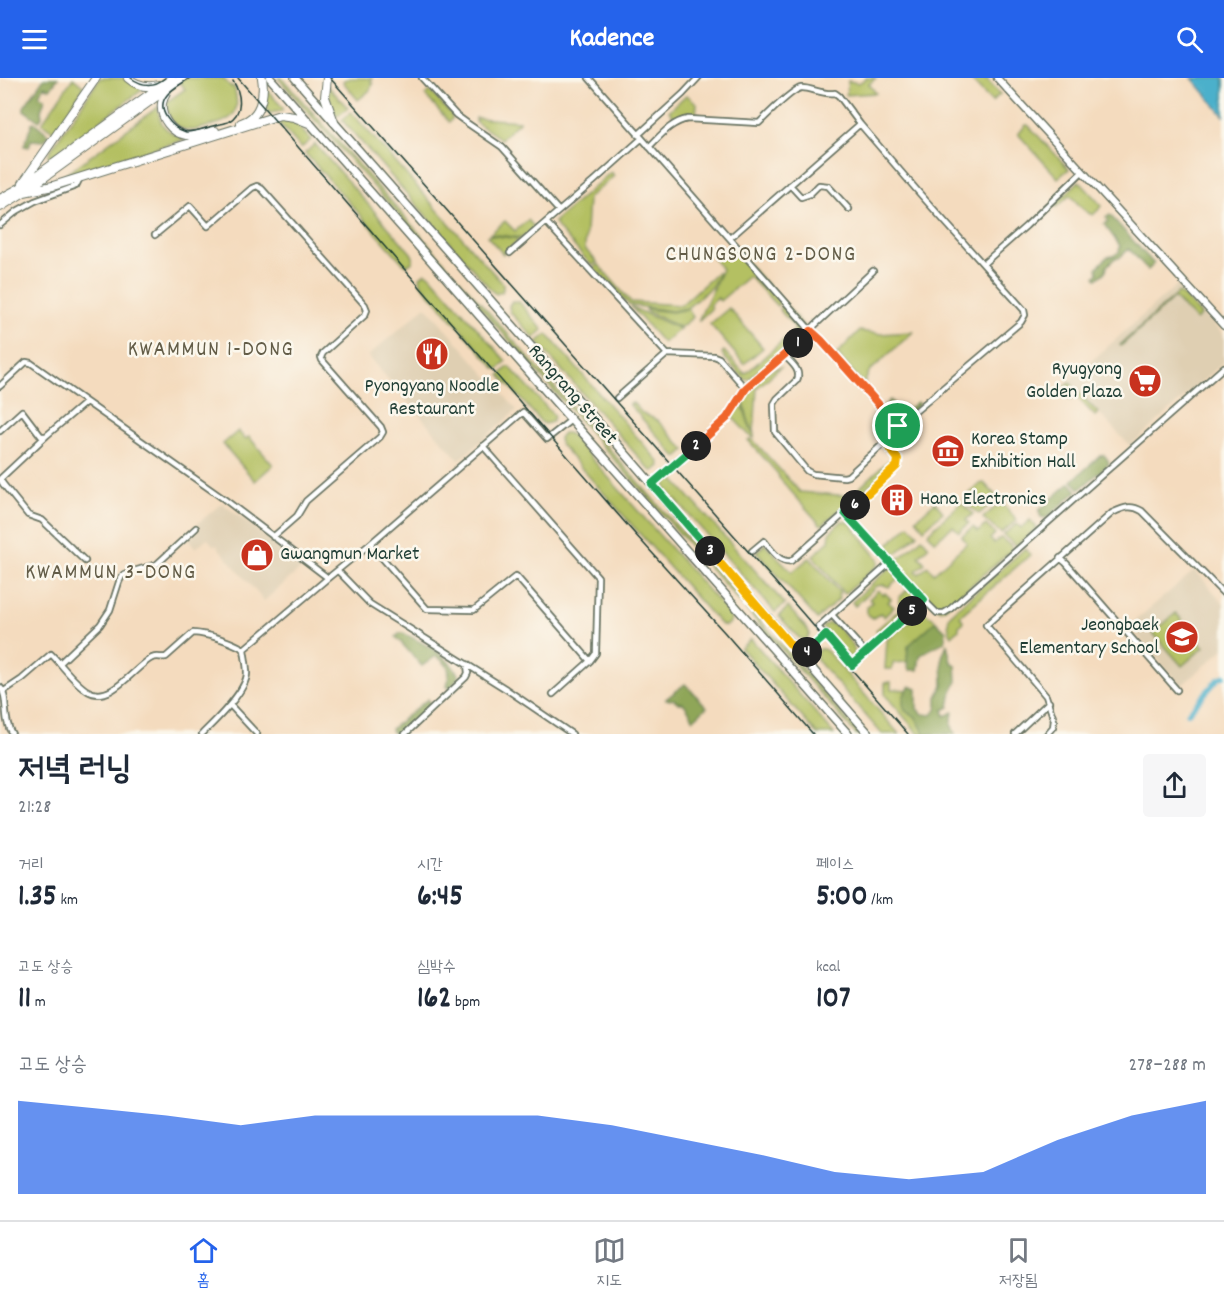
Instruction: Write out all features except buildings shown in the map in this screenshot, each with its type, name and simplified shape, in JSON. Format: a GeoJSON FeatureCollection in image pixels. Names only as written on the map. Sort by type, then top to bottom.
{"type":"FeatureCollection","features":[{"type":"Feature","properties":{"kind":"highway"},"geometry":{"type":"LineString","coordinates":[[22,190],[96,78]]}},
{"type":"Feature","properties":{"kind":"highway"},"geometry":{"type":"LineString","coordinates":[[128,78],[146,87],[182,78]]}},
{"type":"Feature","properties":{"kind":"highway"},"geometry":{"type":"LineString","coordinates":[[169,83],[161,107],[167,123],[182,134],[198,134],[247,122],[252,118],[262,98],[262,78]]}},
{"type":"Feature","properties":{"kind":"highway"},"geometry":{"type":"LineString","coordinates":[[327,78],[325,97],[334,122]]}},
{"type":"Feature","properties":{"kind":"highway"},"geometry":{"type":"LineString","coordinates":[[0,207],[169,83]]}},
{"type":"Feature","properties":{"kind":"highway"},"geometry":{"type":"LineString","coordinates":[[0,199],[22,190],[53,186],[80,178],[280,115],[309,123]]}},
{"type":"Feature","properties":{"kind":"main road","name":"Rangrang Street"},"geometry":{"type":"LineString","coordinates":[[270,78],[848,734]]}},
{"type":"Feature","properties":{"kind":"main road","name":"Rangrang Street"},"geometry":{"type":"LineString","coordinates":[[296,78],[868,734]]}},
{"type":"Feature","properties":{"kind":"main road"},"geometry":{"type":"LineString","coordinates":[[997,78],[1224,326]]}},
{"type":"Feature","properties":{"kind":"street"},"geometry":{"type":"LineString","coordinates":[[422,78],[461,119],[502,147],[559,211]]}},
{"type":"Feature","properties":{"kind":"street"},"geometry":{"type":"LineString","coordinates":[[589,78],[811,331],[898,426]]}},
{"type":"Feature","properties":{"kind":"street"},"geometry":{"type":"LineString","coordinates":[[510,253],[593,182],[698,78]]}},
{"type":"Feature","properties":{"kind":"street"},"geometry":{"type":"LineString","coordinates":[[649,147],[679,120],[759,123],[794,91],[803,88],[828,94],[835,93],[1024,310],[1025,315],[1024,319],[898,426],[885,442],[848,476],[844,477],[813,474],[807,471],[775,432],[774,404],[799,376],[784,355]]}},
{"type":"Feature","properties":{"kind":"street"},"geometry":{"type":"LineString","coordinates":[[730,238],[860,124]]}},
{"type":"Feature","properties":{"kind":"street"},"geometry":{"type":"LineString","coordinates":[[983,264],[1082,172]]}},
{"type":"Feature","properties":{"kind":"street"},"geometry":{"type":"LineString","coordinates":[[0,225],[17,211],[36,201],[76,186],[80,178]]}},
{"type":"Feature","properties":{"kind":"street"},"geometry":{"type":"LineString","coordinates":[[790,184],[801,197],[810,194],[819,185],[828,186],[849,209]]}},
{"type":"Feature","properties":{"kind":"street"},"geometry":{"type":"LineString","coordinates":[[155,235],[190,206],[208,226],[257,186],[365,305],[367,310],[366,315],[321,357],[383,432],[306,501],[297,516],[273,537]]}},
{"type":"Feature","properties":{"kind":"street"},"geometry":{"type":"LineString","coordinates":[[10,201],[17,211]]}},
{"type":"Feature","properties":{"kind":"street"},"geometry":{"type":"LineString","coordinates":[[546,222],[668,354]]}},
{"type":"Feature","properties":{"kind":"street"},"geometry":{"type":"LineString","coordinates":[[652,484],[727,418],[746,388],[811,331],[873,271]]}},
{"type":"Feature","properties":{"kind":"street"},"geometry":{"type":"LineString","coordinates":[[617,398],[668,354],[719,358],[746,388]]}},
{"type":"Feature","properties":{"kind":"street"},"geometry":{"type":"LineString","coordinates":[[0,386],[26,363],[31,363],[224,499],[328,578]]}},
{"type":"Feature","properties":{"kind":"street"},"geometry":{"type":"LineString","coordinates":[[845,513],[924,600],[938,613],[944,613],[1224,367]]}},
{"type":"Feature","properties":{"kind":"street"},"geometry":{"type":"LineString","coordinates":[[85,561],[42,520],[28,515],[1,485],[0,479],[87,402]]}},
{"type":"Feature","properties":{"kind":"street"},"geometry":{"type":"LineString","coordinates":[[0,431],[22,411],[41,436],[46,436]]}},
{"type":"Feature","properties":{"kind":"street"},"geometry":{"type":"LineString","coordinates":[[244,650],[524,412],[547,439],[571,420]]}},
{"type":"Feature","properties":{"kind":"street"},"geometry":{"type":"LineString","coordinates":[[752,552],[764,541],[781,560],[791,561],[897,466],[898,459],[885,442]]}},
{"type":"Feature","properties":{"kind":"street"},"geometry":{"type":"LineString","coordinates":[[483,446],[598,577],[596,653],[554,693]]}},
{"type":"Feature","properties":{"kind":"street"},"geometry":{"type":"LineString","coordinates":[[1047,734],[1053,727],[1054,720],[1046,696],[986,625],[1112,513],[1126,506],[1142,511],[1224,594]]}},
{"type":"Feature","properties":{"kind":"street"},"geometry":{"type":"LineString","coordinates":[[60,663],[100,625],[110,610],[122,576],[157,564],[196,528]]}},
{"type":"Feature","properties":{"kind":"street"},"geometry":{"type":"LineString","coordinates":[[370,544],[427,609],[474,610],[516,576],[590,661]]}},
{"type":"Feature","properties":{"kind":"street"},"geometry":{"type":"LineString","coordinates":[[1060,558],[1177,690]]}},
{"type":"Feature","properties":{"kind":"street"},"geometry":{"type":"LineString","coordinates":[[890,563],[819,627],[852,665],[924,600]]}},
{"type":"Feature","properties":{"kind":"street"},"geometry":{"type":"LineString","coordinates":[[338,571],[370,604],[506,689],[572,734]]}},
{"type":"Feature","properties":{"kind":"street"},"geometry":{"type":"LineString","coordinates":[[832,615],[866,653]]}},
{"type":"Feature","properties":{"kind":"street"},"geometry":{"type":"LineString","coordinates":[[12,734],[7,728],[2,689],[22,679],[51,654],[81,686],[94,694],[100,694],[129,678],[151,659],[166,657],[193,633],[221,639],[244,650],[248,675],[230,705],[202,734]]}},
{"type":"Feature","properties":{"kind":"street"},"geometry":{"type":"LineString","coordinates":[[801,657],[826,635]]}},
{"type":"Feature","properties":{"kind":"street"},"geometry":{"type":"LineString","coordinates":[[405,734],[466,677],[468,673],[466,664]]}},
{"type":"Feature","properties":{"kind":"street"},"geometry":{"type":"LineString","coordinates":[[1015,734],[1049,702]]}},
{"type":"Feature","properties":{"kind":"street"},"geometry":{"type":"LineString","coordinates":[[230,705],[257,734]]}},
{"type":"Feature","properties":{"kind":"street"},"geometry":{"type":"LineString","coordinates":[[0,728],[6,722]]}},
{"type":"Feature","properties":{"kind":"shaded area"},"geometry":{"type":"Polygon","coordinates":[[[1178,284],[1224,336],[1224,362],[1130,446],[1069,381],[1178,284]]]}},
{"type":"Feature","properties":{"kind":"shaded area"},"geometry":{"type":"Polygon","coordinates":[[[426,306],[517,410],[459,460],[368,356],[426,306]]]}},
{"type":"Feature","properties":{"kind":"shaded area","name":"Gwangmun Market"},"geometry":{"type":"Polygon","coordinates":[[[222,503],[304,566],[264,601],[216,545],[214,546],[207,538],[196,548],[188,540],[200,528],[197,524],[222,503]]]}},
{"type":"Feature","properties":{"kind":"shaded area","name":"Jeongbaek Elementary School"},"geometry":{"type":"Polygon","coordinates":[[[1195,570],[1224,604],[1224,649],[1181,686],[1129,626],[1195,570]]]}},
{"type":"Feature","properties":{"kind":"green space"},"geometry":{"type":"Polygon","coordinates":[[[44,78],[58,78],[50,89],[44,86],[39,95],[45,99],[39,121],[24,110],[24,107],[44,78]]]}},
{"type":"Feature","properties":{"kind":"green space"},"geometry":{"type":"Polygon","coordinates":[[[73,78],[84,87],[54,132],[42,123],[73,78]]]}},
{"type":"Feature","properties":{"kind":"green space"},"geometry":{"type":"Polygon","coordinates":[[[100,78],[126,78],[143,88],[51,157],[48,156],[50,151],[100,78]]]}},
{"type":"Feature","properties":{"kind":"green space"},"geometry":{"type":"Polygon","coordinates":[[[177,78],[223,78],[231,87],[234,87],[237,99],[233,114],[222,122],[195,130],[177,126],[170,118],[167,107],[168,101],[185,89],[177,78]]]}},
{"type":"Feature","properties":{"kind":"green space"},"geometry":{"type":"Polygon","coordinates":[[[278,78],[282,78],[860,734],[856,734],[278,78]]]}},
{"type":"Feature","properties":{"kind":"green space"},"geometry":{"type":"Polygon","coordinates":[[[351,78],[372,78],[373,84],[369,91],[358,100],[343,82],[351,78]]]}},
{"type":"Feature","properties":{"kind":"green space"},"geometry":{"type":"Polygon","coordinates":[[[866,78],[876,78],[869,84],[876,93],[846,95],[848,81],[859,83],[866,78]]]}},
{"type":"Feature","properties":{"kind":"green space"},"geometry":{"type":"Polygon","coordinates":[[[969,78],[986,78],[1000,94],[992,102],[969,78]]]}},
{"type":"Feature","properties":{"kind":"green space"},"geometry":{"type":"Polygon","coordinates":[[[327,86],[348,108],[338,116],[331,108],[327,86]]]}},
{"type":"Feature","properties":{"kind":"green space"},"geometry":{"type":"Polygon","coordinates":[[[268,91],[283,108],[282,111],[270,113],[264,107],[268,91]]]}},
{"type":"Feature","properties":{"kind":"green space"},"geometry":{"type":"Polygon","coordinates":[[[430,91],[452,115],[449,122],[425,95],[430,91]]]}},
{"type":"Feature","properties":{"kind":"green space"},"geometry":{"type":"Polygon","coordinates":[[[686,95],[697,103],[696,115],[681,115],[675,118],[669,111],[686,95]]]}},
{"type":"Feature","properties":{"kind":"green space"},"geometry":{"type":"Polygon","coordinates":[[[158,107],[164,127],[183,140],[65,175],[158,107]]]}},
{"type":"Feature","properties":{"kind":"green space"},"geometry":{"type":"Polygon","coordinates":[[[351,112],[503,284],[502,292],[496,294],[493,292],[342,120],[351,112]]]}},
{"type":"Feature","properties":{"kind":"green space"},"geometry":{"type":"Polygon","coordinates":[[[282,118],[296,124],[311,140],[301,148],[276,120],[282,118]]]}},
{"type":"Feature","properties":{"kind":"green space"},"geometry":{"type":"Polygon","coordinates":[[[476,118],[519,122],[501,139],[476,122],[476,118]]]}},
{"type":"Feature","properties":{"kind":"green space"},"geometry":{"type":"Polygon","coordinates":[[[34,122],[49,135],[44,141],[31,140],[29,147],[24,146],[32,123],[34,122]]]}},
{"type":"Feature","properties":{"kind":"green space"},"geometry":{"type":"Polygon","coordinates":[[[1026,125],[1069,169],[1058,178],[1018,134],[1026,125]]]}},
{"type":"Feature","properties":{"kind":"green space"},"geometry":{"type":"Polygon","coordinates":[[[315,144],[411,253],[413,259],[411,263],[407,265],[403,263],[305,153],[315,144]]]}},
{"type":"Feature","properties":{"kind":"green space"},"geometry":{"type":"Polygon","coordinates":[[[611,172],[614,176],[588,198],[585,249],[597,262],[592,266],[554,222],[611,172]]]}},
{"type":"Feature","properties":{"kind":"green space"},"geometry":{"type":"Polygon","coordinates":[[[1079,181],[1102,206],[1093,215],[1084,210],[1070,195],[1057,207],[1055,204],[1079,181]]]}},
{"type":"Feature","properties":{"kind":"green space"},"geometry":{"type":"Polygon","coordinates":[[[1110,215],[1154,264],[1148,270],[1129,249],[1119,258],[1115,258],[1097,279],[1095,277],[1098,273],[1097,268],[1107,257],[1119,252],[1120,246],[1104,224],[1110,215]]]}},
{"type":"Feature","properties":{"kind":"green space"},"geometry":{"type":"Polygon","coordinates":[[[528,220],[534,227],[522,238],[490,234],[505,221],[515,231],[528,220]]]}},
{"type":"Feature","properties":{"kind":"green space"},"geometry":{"type":"Polygon","coordinates":[[[487,236],[520,239],[503,254],[487,236]]]}},
{"type":"Feature","properties":{"kind":"green space"},"geometry":{"type":"Polygon","coordinates":[[[730,244],[782,301],[777,306],[749,276],[720,301],[718,298],[710,305],[712,308],[698,321],[722,269],[713,258],[730,244]]]}},
{"type":"Feature","properties":{"kind":"green space"},"geometry":{"type":"Polygon","coordinates":[[[598,264],[631,302],[681,305],[719,273],[712,286],[687,308],[672,311],[629,305],[594,268],[598,264]]]}},
{"type":"Feature","properties":{"kind":"green space"},"geometry":{"type":"Polygon","coordinates":[[[425,273],[430,275],[506,361],[499,369],[496,369],[421,284],[420,277],[425,273]]]}},
{"type":"Feature","properties":{"kind":"green space"},"geometry":{"type":"Polygon","coordinates":[[[1178,293],[1201,315],[1196,320],[1174,298],[1120,345],[1178,293]]]}},
{"type":"Feature","properties":{"kind":"green space"},"geometry":{"type":"Polygon","coordinates":[[[512,301],[519,302],[543,330],[534,338],[510,312],[509,306],[512,301]]]}},
{"type":"Feature","properties":{"kind":"green space"},"geometry":{"type":"Polygon","coordinates":[[[785,304],[806,329],[745,380],[722,353],[724,351],[745,374],[796,329],[779,309],[785,304]]]}},
{"type":"Feature","properties":{"kind":"green space"},"geometry":{"type":"Polygon","coordinates":[[[631,307],[680,329],[663,343],[631,307]]]}},
{"type":"Feature","properties":{"kind":"green space"},"geometry":{"type":"Polygon","coordinates":[[[729,308],[763,348],[744,364],[710,324],[729,308]]]}},
{"type":"Feature","properties":{"kind":"green space"},"geometry":{"type":"Polygon","coordinates":[[[646,309],[672,312],[688,309],[693,317],[679,327],[646,309]]]}},
{"type":"Feature","properties":{"kind":"green space"},"geometry":{"type":"Polygon","coordinates":[[[859,331],[880,334],[913,332],[869,372],[864,384],[837,354],[859,331]]]}},
{"type":"Feature","properties":{"kind":"green space"},"geometry":{"type":"Polygon","coordinates":[[[547,334],[659,462],[660,466],[654,471],[650,470],[537,342],[547,334]]]}},
{"type":"Feature","properties":{"kind":"green space"},"geometry":{"type":"Polygon","coordinates":[[[508,367],[554,416],[552,422],[545,424],[541,422],[500,375],[508,367]]]}},
{"type":"Feature","properties":{"kind":"green space"},"geometry":{"type":"Polygon","coordinates":[[[781,367],[757,388],[754,433],[748,420],[743,398],[759,378],[770,370],[781,367]]]}},
{"type":"Feature","properties":{"kind":"green space"},"geometry":{"type":"Polygon","coordinates":[[[1070,383],[1098,413],[1095,416],[1076,396],[1071,400],[1061,390],[1070,383]]]}},
{"type":"Feature","properties":{"kind":"green space"},"geometry":{"type":"Polygon","coordinates":[[[741,400],[754,435],[754,438],[731,416],[741,400]]]}},
{"type":"Feature","properties":{"kind":"green space"},"geometry":{"type":"Polygon","coordinates":[[[890,400],[902,414],[917,402],[919,405],[900,421],[896,420],[884,406],[890,400]]]}},
{"type":"Feature","properties":{"kind":"green space"},"geometry":{"type":"Polygon","coordinates":[[[633,403],[642,413],[657,420],[685,450],[677,458],[629,404],[633,403]]]}},
{"type":"Feature","properties":{"kind":"green space"},"geometry":{"type":"Polygon","coordinates":[[[238,431],[245,439],[249,437],[273,465],[255,481],[223,444],[238,431]]]}},
{"type":"Feature","properties":{"kind":"green space"},"geometry":{"type":"Polygon","coordinates":[[[563,433],[571,435],[730,615],[729,624],[725,626],[720,624],[560,444],[559,438],[563,433]]]}},
{"type":"Feature","properties":{"kind":"green space"},"geometry":{"type":"Polygon","coordinates":[[[750,439],[800,492],[851,496],[890,459],[894,464],[822,525],[779,478],[748,440],[750,439]]]}},
{"type":"Feature","properties":{"kind":"green space"},"geometry":{"type":"Polygon","coordinates":[[[1104,455],[1109,464],[1080,489],[1072,481],[1104,455]]]}},
{"type":"Feature","properties":{"kind":"green space"},"geometry":{"type":"Polygon","coordinates":[[[669,479],[675,481],[785,604],[775,612],[666,489],[665,484],[669,479]]]}},
{"type":"Feature","properties":{"kind":"green space"},"geometry":{"type":"Polygon","coordinates":[[[984,483],[998,498],[979,514],[964,502],[964,498],[984,483]]]}},
{"type":"Feature","properties":{"kind":"green space"},"geometry":{"type":"Polygon","coordinates":[[[1070,483],[1077,491],[1048,517],[1041,517],[1040,509],[1070,483]]]}},
{"type":"Feature","properties":{"kind":"green space"},"geometry":{"type":"Polygon","coordinates":[[[935,502],[943,512],[924,529],[916,519],[935,502]]]}},
{"type":"Feature","properties":{"kind":"green space"},"geometry":{"type":"Polygon","coordinates":[[[1001,502],[1017,520],[1001,533],[983,518],[1001,502]]]}},
{"type":"Feature","properties":{"kind":"green space"},"geometry":{"type":"Polygon","coordinates":[[[961,503],[973,514],[966,520],[969,523],[959,532],[953,526],[935,541],[928,533],[961,503]]]}},
{"type":"Feature","properties":{"kind":"green space"},"geometry":{"type":"Polygon","coordinates":[[[1030,520],[1037,528],[1016,546],[1003,535],[1017,524],[1021,528],[1030,520]]]}},
{"type":"Feature","properties":{"kind":"green space"},"geometry":{"type":"Polygon","coordinates":[[[842,521],[850,523],[879,562],[844,594],[813,556],[829,541],[830,532],[842,521]]]}},
{"type":"Feature","properties":{"kind":"green space"},"geometry":{"type":"Polygon","coordinates":[[[909,525],[918,534],[890,559],[882,550],[909,525]]]}},
{"type":"Feature","properties":{"kind":"green space"},"geometry":{"type":"Polygon","coordinates":[[[986,525],[995,534],[990,539],[994,543],[1001,538],[1011,546],[1012,550],[944,609],[936,607],[895,562],[922,538],[929,546],[919,556],[925,563],[916,571],[919,574],[928,566],[934,573],[967,543],[962,536],[973,527],[978,532],[986,525]]]}},
{"type":"Feature","properties":{"kind":"green space"},"geometry":{"type":"Polygon","coordinates":[[[765,544],[792,572],[810,558],[840,593],[839,599],[817,619],[757,552],[765,544]]]}},
{"type":"Feature","properties":{"kind":"green space"},"geometry":{"type":"Polygon","coordinates":[[[1025,548],[1030,555],[960,616],[964,622],[952,636],[948,626],[950,615],[1025,548]]]}},
{"type":"Feature","properties":{"kind":"green space"},"geometry":{"type":"Polygon","coordinates":[[[890,567],[899,578],[889,587],[876,586],[855,606],[852,602],[890,567]]]}},
{"type":"Feature","properties":{"kind":"green space"},"geometry":{"type":"Polygon","coordinates":[[[910,587],[919,597],[879,633],[876,630],[899,610],[899,598],[910,587]]]}},
{"type":"Feature","properties":{"kind":"green space"},"geometry":{"type":"Polygon","coordinates":[[[878,590],[891,599],[888,602],[894,607],[884,617],[881,613],[873,618],[867,614],[867,607],[872,602],[869,599],[878,590]]]}},
{"type":"Feature","properties":{"kind":"green space"},"geometry":{"type":"Polygon","coordinates":[[[788,607],[808,630],[810,634],[806,640],[799,638],[779,616],[788,607]]]}},
{"type":"Feature","properties":{"kind":"green space"},"geometry":{"type":"Polygon","coordinates":[[[924,611],[936,621],[908,646],[907,662],[893,663],[892,669],[885,669],[887,640],[924,611]]]}},
{"type":"Feature","properties":{"kind":"green space"},"geometry":{"type":"Polygon","coordinates":[[[1176,613],[1204,647],[1182,666],[1153,633],[1176,613]]]}},
{"type":"Feature","properties":{"kind":"green space"},"geometry":{"type":"Polygon","coordinates":[[[936,621],[946,631],[945,641],[920,656],[918,670],[909,670],[908,646],[936,621]]]}},
{"type":"Feature","properties":{"kind":"green space"},"geometry":{"type":"Polygon","coordinates":[[[828,623],[836,625],[853,645],[855,653],[850,659],[822,627],[828,623]]]}},
{"type":"Feature","properties":{"kind":"green space"},"geometry":{"type":"Polygon","coordinates":[[[400,633],[427,646],[449,662],[459,676],[451,688],[447,687],[449,673],[444,662],[436,656],[422,666],[396,637],[400,633]]]}},
{"type":"Feature","properties":{"kind":"green space"},"geometry":{"type":"Polygon","coordinates":[[[751,639],[834,734],[817,734],[741,648],[751,639]]]}},
{"type":"Feature","properties":{"kind":"green space"},"geometry":{"type":"Polygon","coordinates":[[[947,644],[951,662],[956,665],[957,681],[952,691],[949,707],[943,710],[945,716],[953,712],[951,724],[955,734],[925,734],[915,716],[905,711],[903,698],[910,686],[917,689],[917,709],[923,714],[932,715],[937,708],[937,697],[943,685],[942,657],[947,644]]]}},
{"type":"Feature","properties":{"kind":"green space"},"geometry":{"type":"Polygon","coordinates":[[[819,649],[827,651],[899,734],[882,734],[817,660],[816,653],[819,649]]]}},
{"type":"Feature","properties":{"kind":"green space"},"geometry":{"type":"Polygon","coordinates":[[[891,682],[891,689],[907,690],[915,716],[925,734],[919,734],[885,695],[885,683],[891,682]]]}},
{"type":"Feature","properties":{"kind":"green space"},"geometry":{"type":"Polygon","coordinates":[[[685,684],[707,707],[694,719],[683,703],[666,699],[685,684]]]}},
{"type":"Feature","properties":{"kind":"green space"},"geometry":{"type":"Polygon","coordinates":[[[428,699],[431,706],[425,713],[400,734],[392,732],[391,729],[428,699]]]}},
{"type":"Feature","properties":{"kind":"water"},"geometry":{"type":"Polygon","coordinates":[[[1192,78],[1224,78],[1224,116],[1192,78]]]}},
{"type":"Feature","properties":{"kind":"waterway"},"geometry":{"type":"LineString","coordinates":[[1188,713],[1218,679],[1224,676]]}},
{"type":"Feature","properties":{"kind":"tram line"},"geometry":{"type":"LineString","coordinates":[[131,78],[139,83],[148,84],[157,83],[165,78]]}},
{"type":"Feature","properties":{"kind":"tram line"},"geometry":{"type":"LineString","coordinates":[[190,78],[169,92],[163,107],[167,118],[175,127],[186,132],[226,123],[237,114],[240,103],[233,81]]}},
{"type":"Feature","properties":{"kind":"tram line"},"geometry":{"type":"LineString","coordinates":[[238,78],[635,534],[813,734]]}},
{"type":"Feature","properties":{"kind":"tram line"},"geometry":{"type":"LineString","coordinates":[[330,78],[908,734]]}},
{"type":"Feature","properties":{"kind":"place","name":"Pyongyang Noodle Restaurant"},"geometry":{"type":"Point","coordinates":[432,354]}},
{"type":"Feature","properties":{"kind":"place","name":"Ryugyong Golden Plaza"},"geometry":{"type":"Point","coordinates":[1145,381]}},
{"type":"Feature","properties":{"kind":"place","name":"Korea Stamp Exhibition Hall"},"geometry":{"type":"Point","coordinates":[948,451]}},
{"type":"Feature","properties":{"kind":"place","name":"Hana Electronics"},"geometry":{"type":"Point","coordinates":[897,500]}},
{"type":"Feature","properties":{"kind":"place","name":"Gwangmun Market"},"geometry":{"type":"Point","coordinates":[257,555]}},
{"type":"Feature","properties":{"kind":"place","name":"Jeongbaek Elementary School"},"geometry":{"type":"Point","coordinates":[1182,637]}},
{"type":"Feature","properties":{"kind":"district","name":"CHUNGSONG 2-DONG"},"geometry":{"type":"Point","coordinates":[761,255]}},
{"type":"Feature","properties":{"kind":"district","name":"KWAMMUN 1-DONG"},"geometry":{"type":"Point","coordinates":[211,350]}},
{"type":"Feature","properties":{"kind":"district","name":"KWAMMUN 3-DONG"},"geometry":{"type":"Point","coordinates":[111,573]}},
{"type":"Feature","properties":{"kind":"route"},"geometry":{"type":"LineString","coordinates":[[811,331],[898,426],[885,442],[898,459],[897,466],[845,513],[924,600],[852,665],[826,635],[801,657],[652,484],[727,418],[746,388],[811,331]]}}]}
